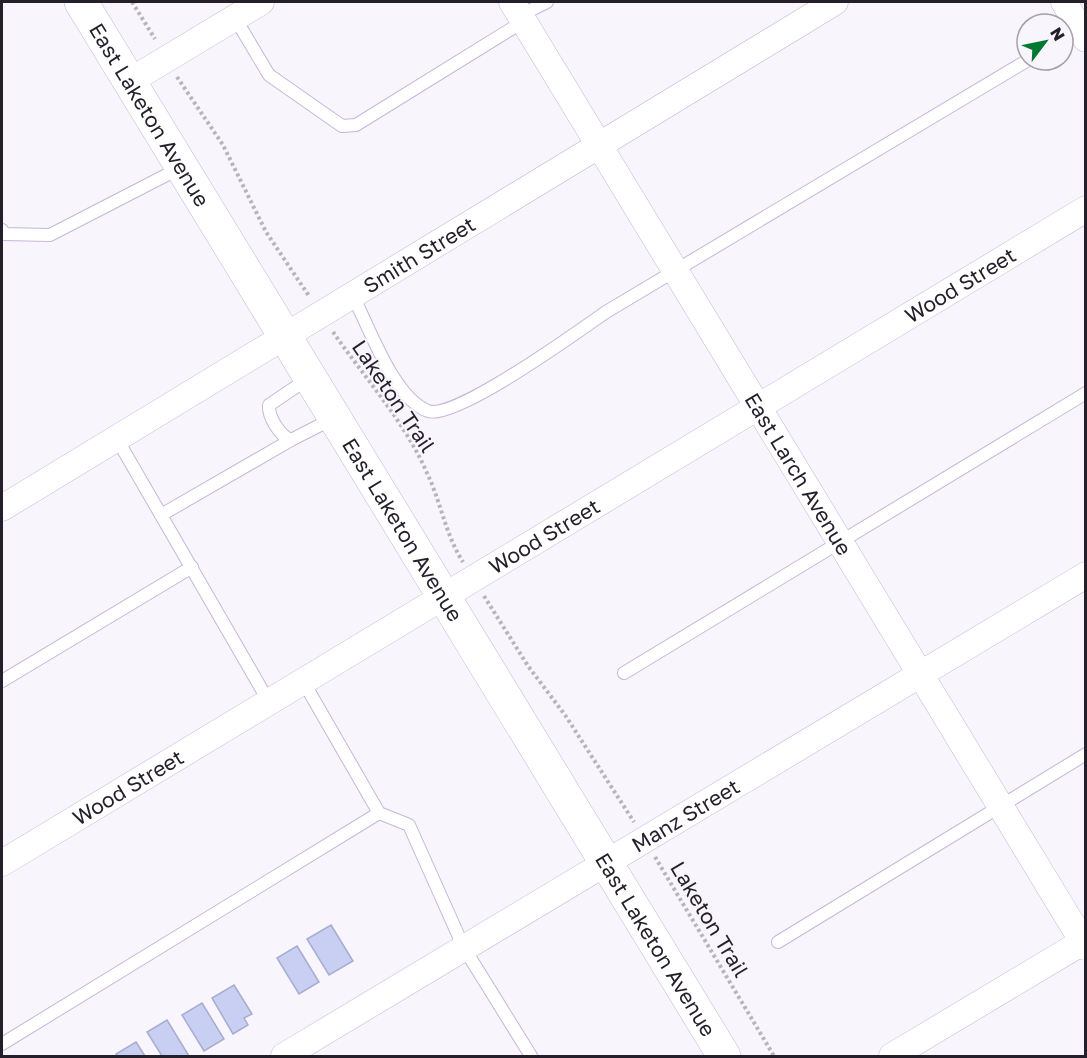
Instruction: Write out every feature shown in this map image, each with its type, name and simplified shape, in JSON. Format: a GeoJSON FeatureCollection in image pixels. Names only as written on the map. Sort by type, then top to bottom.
{"type":"FeatureCollection","features":[{"type":"Feature","properties":{"kind":"main road","name":"East Laketon Avenue"},"geometry":{"type":"LineString","coordinates":[[81,2],[442,598],[724,1056]]}},
{"type":"Feature","properties":{"kind":"street"},"geometry":{"type":"LineString","coordinates":[[130,81],[261,2]]}},
{"type":"Feature","properties":{"kind":"street","name":"Smith Street"},"geometry":{"type":"LineString","coordinates":[[2,508],[835,2]]}},
{"type":"Feature","properties":{"kind":"street"},"geometry":{"type":"LineString","coordinates":[[1064,2],[1076,35]]}},
{"type":"Feature","properties":{"kind":"street","name":"East Larch Avenue"},"geometry":{"type":"LineString","coordinates":[[519,13],[1084,943]]}},
{"type":"Feature","properties":{"kind":"street","name":"Wood Street"},"geometry":{"type":"LineString","coordinates":[[2,863],[1086,210]]}},
{"type":"Feature","properties":{"kind":"street","name":"Manz Street"},"geometry":{"type":"LineString","coordinates":[[284,1056],[1086,575]]}},
{"type":"Feature","properties":{"kind":"street"},"geometry":{"type":"LineString","coordinates":[[892,1056],[1084,943]]}},
{"type":"Feature","properties":{"kind":"lane"},"geometry":{"type":"LineString","coordinates":[[235,18],[269,75],[342,126],[348,127],[356,124],[519,13],[548,2]]}},
{"type":"Feature","properties":{"kind":"lane"},"geometry":{"type":"LineString","coordinates":[[352,294],[390,375],[410,398],[428,411],[445,411],[490,388],[558,346],[606,312],[1015,68]]}},
{"type":"Feature","properties":{"kind":"lane"},"geometry":{"type":"LineString","coordinates":[[2,230],[4,234],[50,235],[181,167]]}},
{"type":"Feature","properties":{"kind":"lane"},"geometry":{"type":"LineString","coordinates":[[291,440],[284,438],[276,426],[268,410],[269,405],[310,378]]}},
{"type":"Feature","properties":{"kind":"lane"},"geometry":{"type":"LineString","coordinates":[[624,673],[1086,393]]}},
{"type":"Feature","properties":{"kind":"lane"},"geometry":{"type":"LineString","coordinates":[[161,515],[291,440],[334,418]]}},
{"type":"Feature","properties":{"kind":"lane"},"geometry":{"type":"LineString","coordinates":[[117,439],[269,702]]}},
{"type":"Feature","properties":{"kind":"lane"},"geometry":{"type":"LineString","coordinates":[[2,681],[192,567]]}},
{"type":"Feature","properties":{"kind":"lane"},"geometry":{"type":"LineString","coordinates":[[303,681],[379,813],[409,825],[464,948],[531,1056]]}},
{"type":"Feature","properties":{"kind":"lane"},"geometry":{"type":"LineString","coordinates":[[778,942],[1086,754]]}},
{"type":"Feature","properties":{"kind":"lane"},"geometry":{"type":"LineString","coordinates":[[2,1044],[379,813]]}},
{"type":"Feature","properties":{"kind":"path","name":"Laketon Trail"},"geometry":{"type":"LineString","coordinates":[[132,2],[223,145],[270,239],[319,314],[408,438],[428,473],[450,540],[528,666],[565,715],[645,839],[774,1056]]}},
{"type":"Feature","properties":{"kind":"building"},"geometry":{"type":"Polygon","coordinates":[[[331,925],[353,961],[329,975],[307,939],[331,925]]]}},
{"type":"Feature","properties":{"kind":"building"},"geometry":{"type":"Polygon","coordinates":[[[297,946],[319,982],[299,994],[277,958],[297,946]]]}},
{"type":"Feature","properties":{"kind":"building"},"geometry":{"type":"Polygon","coordinates":[[[234,985],[252,1014],[244,1018],[248,1025],[233,1034],[212,998],[234,985]]]}},
{"type":"Feature","properties":{"kind":"building"},"geometry":{"type":"Polygon","coordinates":[[[202,1003],[224,1039],[204,1051],[182,1015],[202,1003]]]}},
{"type":"Feature","properties":{"kind":"building"},"geometry":{"type":"Polygon","coordinates":[[[167,1020],[189,1056],[162,1056],[147,1032],[167,1020]]]}},
{"type":"Feature","properties":{"kind":"building"},"geometry":{"type":"Polygon","coordinates":[[[136,1042],[145,1056],[117,1056],[116,1054],[136,1042]]]}}]}
